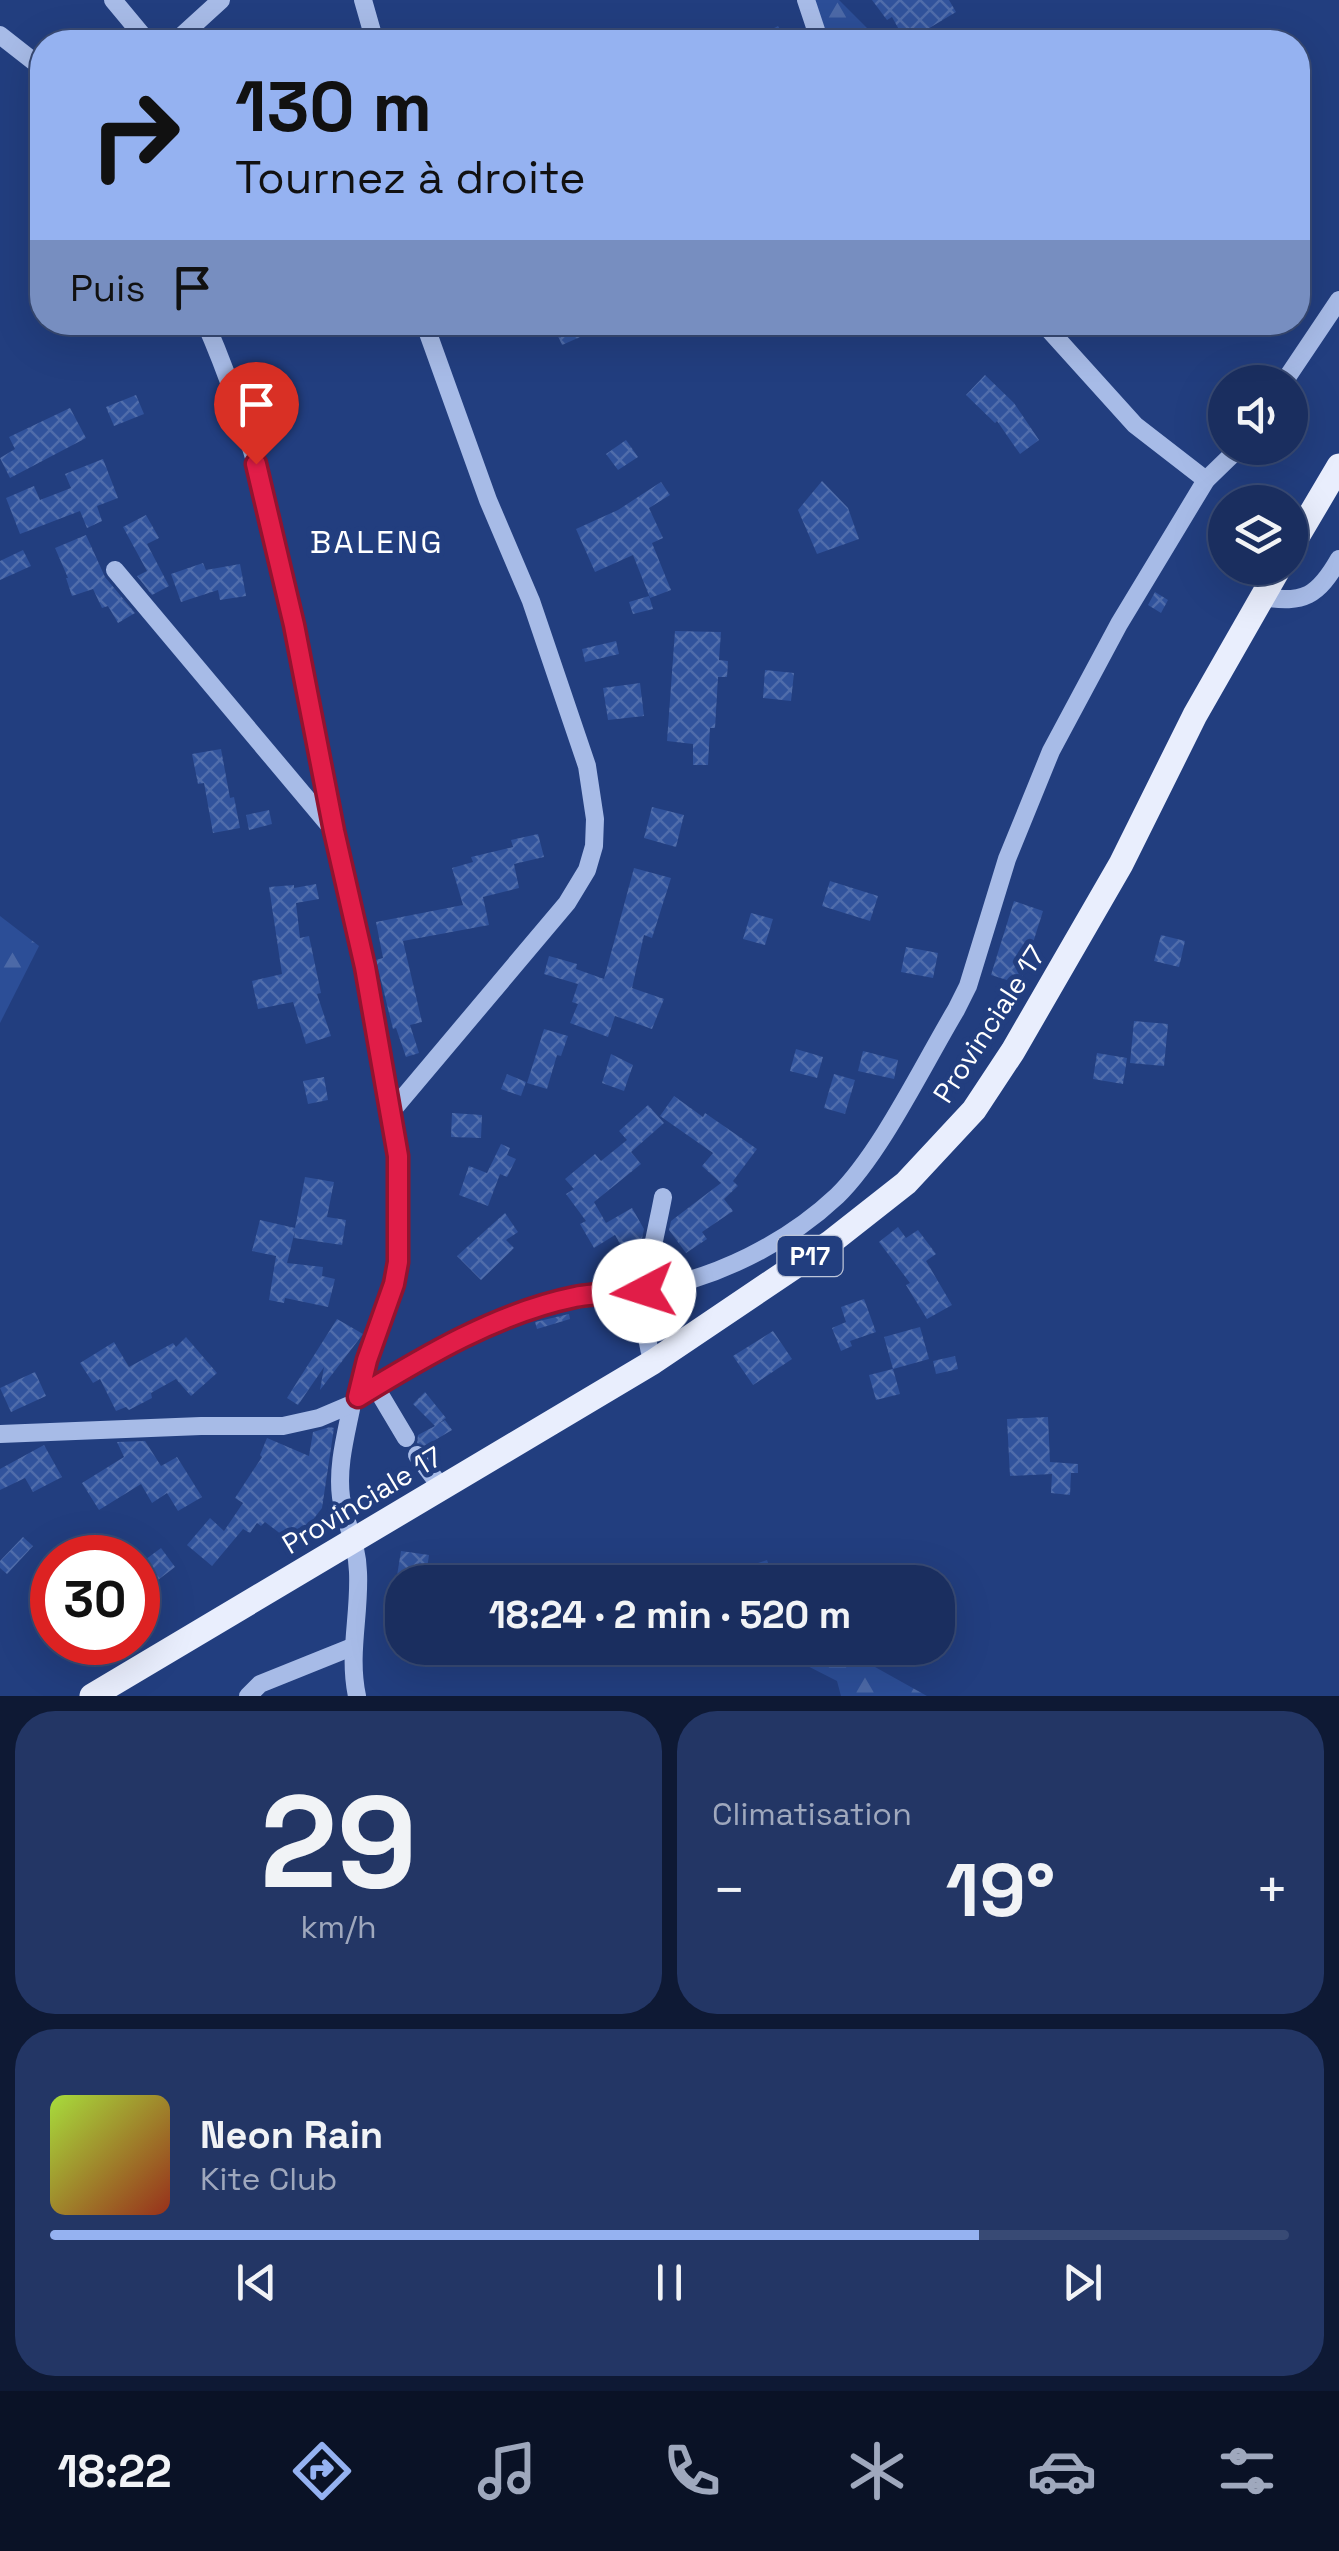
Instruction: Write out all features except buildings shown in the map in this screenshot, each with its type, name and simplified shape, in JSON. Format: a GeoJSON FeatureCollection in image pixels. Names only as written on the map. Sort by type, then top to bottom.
{"type":"FeatureCollection","features":[{"type":"Feature","properties":{"kind":"main road"},"geometry":{"type":"LineString","coordinates":[[1308,519],[1339,466]]}},
{"type":"Feature","properties":{"kind":"main road","name":"Provinciale 17"},"geometry":{"type":"LineString","coordinates":[[92,1696],[652,1362],[831,1242],[896,1192],[974,1110],[1050,990],[1120,864],[1194,715],[1269,585]]}},
{"type":"Feature","properties":{"kind":"street"},"geometry":{"type":"LineString","coordinates":[[113,0],[138,30]]}},
{"type":"Feature","properties":{"kind":"street"},"geometry":{"type":"LineString","coordinates":[[188,30],[222,0]]}},
{"type":"Feature","properties":{"kind":"street"},"geometry":{"type":"LineString","coordinates":[[362,0],[371,30]]}},
{"type":"Feature","properties":{"kind":"street"},"geometry":{"type":"LineString","coordinates":[[806,0],[816,30]]}},
{"type":"Feature","properties":{"kind":"street"},"geometry":{"type":"LineString","coordinates":[[0,35],[30,59]]}},
{"type":"Feature","properties":{"kind":"street"},"geometry":{"type":"LineString","coordinates":[[1295,365],[1339,300]]}},
{"type":"Feature","properties":{"kind":"street"},"geometry":{"type":"LineString","coordinates":[[211,335],[227,372],[256,464],[294,625],[365,967],[398,1156],[398,1262],[394,1284],[355,1401],[340,1469],[344,1516],[355,1539],[358,1606],[352,1647],[357,1696]]}},
{"type":"Feature","properties":{"kind":"street"},"geometry":{"type":"LineString","coordinates":[[391,1112],[567,903],[587,870],[594,846],[595,819],[588,766],[429,335]]}},
{"type":"Feature","properties":{"kind":"street"},"geometry":{"type":"LineString","coordinates":[[1054,335],[1134,425],[1206,480]]}},
{"type":"Feature","properties":{"kind":"street"},"geometry":{"type":"LineString","coordinates":[[0,1434],[283,1426],[319,1418],[463,1338],[528,1311],[576,1297],[644,1291],[742,1260],[812,1216],[854,1177],[968,986],[1007,859],[1051,750],[1206,480],[1222,465]]}},
{"type":"Feature","properties":{"kind":"street"},"geometry":{"type":"LineString","coordinates":[[1262,597],[1292,602],[1302,599],[1314,591],[1339,558]]}},
{"type":"Feature","properties":{"kind":"street"},"geometry":{"type":"LineString","coordinates":[[115,570],[208,686],[334,831]]}},
{"type":"Feature","properties":{"kind":"street"},"geometry":{"type":"LineString","coordinates":[[652,1362],[645,1339],[644,1291],[663,1197]]}},
{"type":"Feature","properties":{"kind":"street"},"geometry":{"type":"LineString","coordinates":[[375,1386],[406,1438]]}},
{"type":"Feature","properties":{"kind":"street"},"geometry":{"type":"LineString","coordinates":[[417,1455],[441,1487]]}},
{"type":"Feature","properties":{"kind":"street"},"geometry":{"type":"LineString","coordinates":[[248,1696],[260,1684],[352,1647]]}},
{"type":"Feature","properties":{"kind":"green space"},"geometry":{"type":"Polygon","coordinates":[[[807,0],[839,0],[869,30],[818,30],[807,0]]]}},
{"type":"Feature","properties":{"kind":"green space"},"geometry":{"type":"Polygon","coordinates":[[[0,916],[39,946],[0,1023],[0,916]]]}},
{"type":"Feature","properties":{"kind":"green space"},"geometry":{"type":"Polygon","coordinates":[[[806,1665],[871,1665],[927,1696],[841,1696],[837,1681],[806,1665]]]}},
{"type":"Feature","properties":{"kind":"district","name":"BALENG"},"geometry":{"type":"Point","coordinates":[377,542]}},
{"type":"Feature","properties":{"kind":"route"},"geometry":{"type":"LineString","coordinates":[[256,464],[294,625],[365,967],[398,1156],[398,1262],[358,1397],[442,1348],[528,1311],[576,1297],[644,1291]]}}]}
